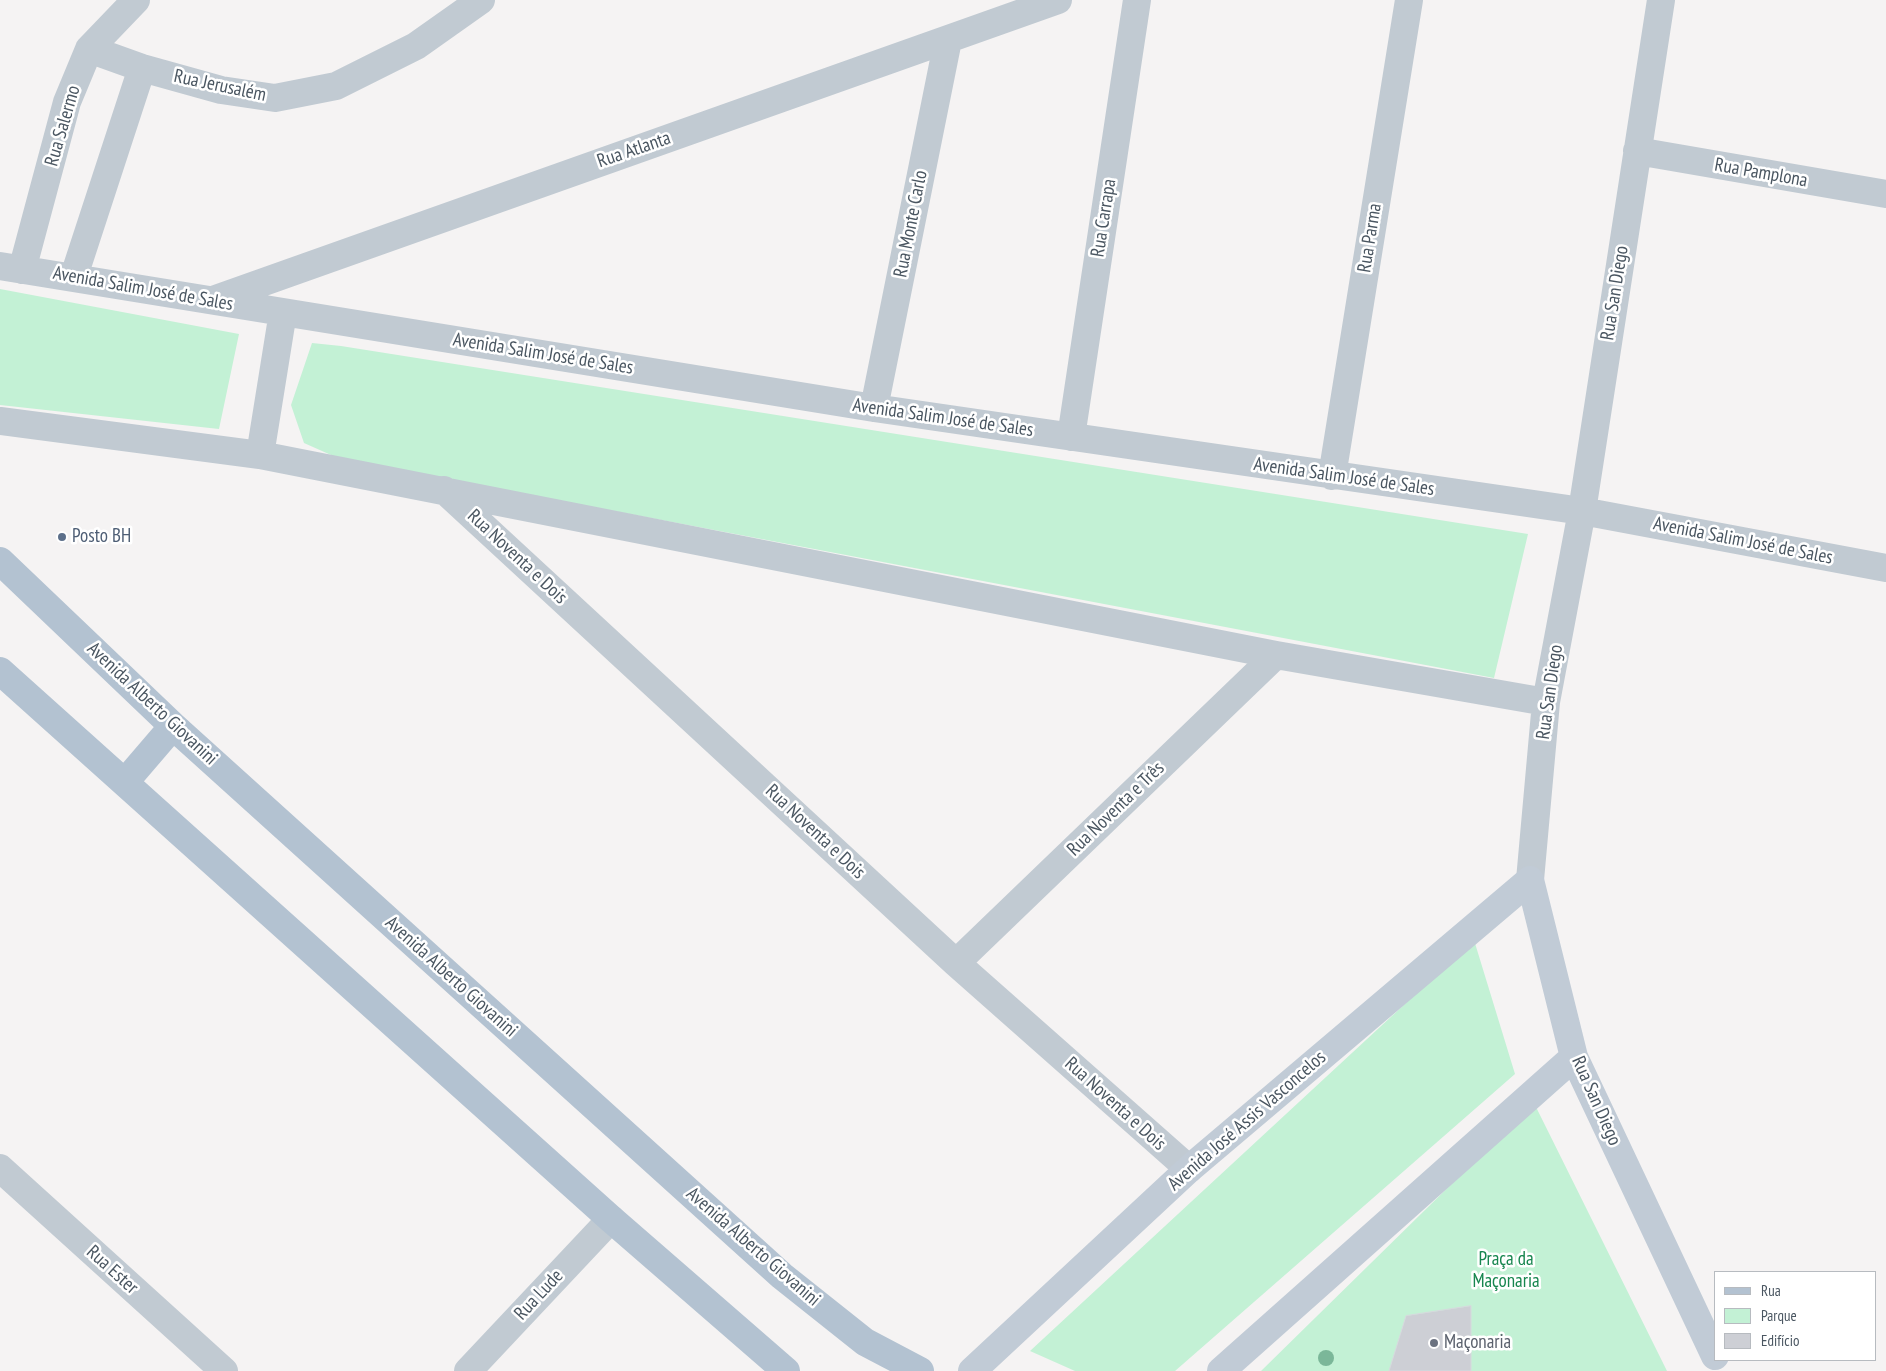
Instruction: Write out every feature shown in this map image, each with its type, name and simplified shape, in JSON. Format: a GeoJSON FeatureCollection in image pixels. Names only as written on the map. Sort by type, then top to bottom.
{"type":"FeatureCollection","features":[{"type":"Feature","properties":{"kind":"main road","name":"Avenida Alberto Giovanini"},"geometry":{"type":"LineString","coordinates":[[0,561],[173,726],[782,1276],[865,1342],[920,1371]]}},
{"type":"Feature","properties":{"kind":"main road"},"geometry":{"type":"LineString","coordinates":[[0,671],[610,1219],[786,1371]]}},
{"type":"Feature","properties":{"kind":"main road"},"geometry":{"type":"LineString","coordinates":[[125,782],[173,726]]}},
{"type":"Feature","properties":{"kind":"street","name":"Rua Salermo"},"geometry":{"type":"LineString","coordinates":[[11,268],[67,102],[89,49],[136,0]]}},
{"type":"Feature","properties":{"kind":"street","name":"Rua Jerusalém"},"geometry":{"type":"LineString","coordinates":[[89,49],[142,68],[221,90],[275,98],[336,86],[416,46],[481,0]]}},
{"type":"Feature","properties":{"kind":"street","name":"Rua Atlanta"},"geometry":{"type":"LineString","coordinates":[[209,301],[1058,0]]}},
{"type":"Feature","properties":{"kind":"street","name":"Rua Carrapa"},"geometry":{"type":"LineString","coordinates":[[1071,437],[1138,0]]}},
{"type":"Feature","properties":{"kind":"street","name":"Rua Parma"},"geometry":{"type":"LineString","coordinates":[[1332,476],[1409,0]]}},
{"type":"Feature","properties":{"kind":"street","name":"Rua San Diego"},"geometry":{"type":"LineString","coordinates":[[1661,0],[1636,151],[1582,511],[1546,702],[1530,880],[1574,1057],[1714,1354]]}},
{"type":"Feature","properties":{"kind":"street","name":"Rua Monte Carlo"},"geometry":{"type":"LineString","coordinates":[[874,408],[948,40]]}},
{"type":"Feature","properties":{"kind":"street"},"geometry":{"type":"LineString","coordinates":[[74,276],[142,68]]}},
{"type":"Feature","properties":{"kind":"street","name":"Rua Pamplona"},"geometry":{"type":"LineString","coordinates":[[1636,151],[1886,194]]}},
{"type":"Feature","properties":{"kind":"street","name":"Avenida Salim José de Sales"},"geometry":{"type":"LineString","coordinates":[[11,268],[74,276],[209,301],[874,408],[1582,511],[1886,568]]}},
{"type":"Feature","properties":{"kind":"street"},"geometry":{"type":"LineString","coordinates":[[260,455],[283,312]]}},
{"type":"Feature","properties":{"kind":"street"},"geometry":{"type":"LineString","coordinates":[[0,422],[260,455],[1276,655],[1546,702]]}},
{"type":"Feature","properties":{"kind":"street","name":"Rua Noventa e Dois"},"geometry":{"type":"LineString","coordinates":[[444,490],[956,963],[1189,1169]]}},
{"type":"Feature","properties":{"kind":"street","name":"Rua Noventa e Três"},"geometry":{"type":"LineString","coordinates":[[956,963],[1276,655]]}},
{"type":"Feature","properties":{"kind":"street","name":"Avenida José Assis Vasconcelos"},"geometry":{"type":"LineString","coordinates":[[972,1371],[1189,1169],[1530,880]]}},
{"type":"Feature","properties":{"kind":"street"},"geometry":{"type":"LineString","coordinates":[[1222,1371],[1574,1057]]}},
{"type":"Feature","properties":{"kind":"street","name":"Rua Ester"},"geometry":{"type":"LineString","coordinates":[[0,1168],[224,1371]]}},
{"type":"Feature","properties":{"kind":"street","name":"Rua Lude"},"geometry":{"type":"LineString","coordinates":[[468,1371],[610,1219]]}},
{"type":"Feature","properties":{"kind":"green space"},"geometry":{"type":"Polygon","coordinates":[[[0,289],[239,334],[219,429],[0,405],[0,289]]]}},
{"type":"Feature","properties":{"kind":"green space"},"geometry":{"type":"Polygon","coordinates":[[[312,343],[341,346],[1528,534],[1494,678],[340,459],[304,443],[291,405],[312,343]]]}},
{"type":"Feature","properties":{"kind":"green space"},"geometry":{"type":"Polygon","coordinates":[[[1474,940],[1515,1074],[1175,1371],[1075,1371],[1030,1351],[1474,940]]]}},
{"type":"Feature","properties":{"kind":"green space","name":"Praça da Maçonaria"},"geometry":{"type":"Polygon","coordinates":[[[1534,1103],[1667,1371],[1261,1371],[1534,1103]]]}},
{"type":"Feature","properties":{"kind":"building","name":"Maçonaria"},"geometry":{"type":"Polygon","coordinates":[[[1471,1306],[1471,1371],[1389,1371],[1406,1316],[1471,1306]]]}},
{"type":"Feature","properties":{"kind":"place","name":"Posto BH"},"geometry":{"type":"Point","coordinates":[62,537]}},
{"type":"Feature","properties":{"kind":"place","name":"Maçonaria"},"geometry":{"type":"Point","coordinates":[1434,1343]}}]}
